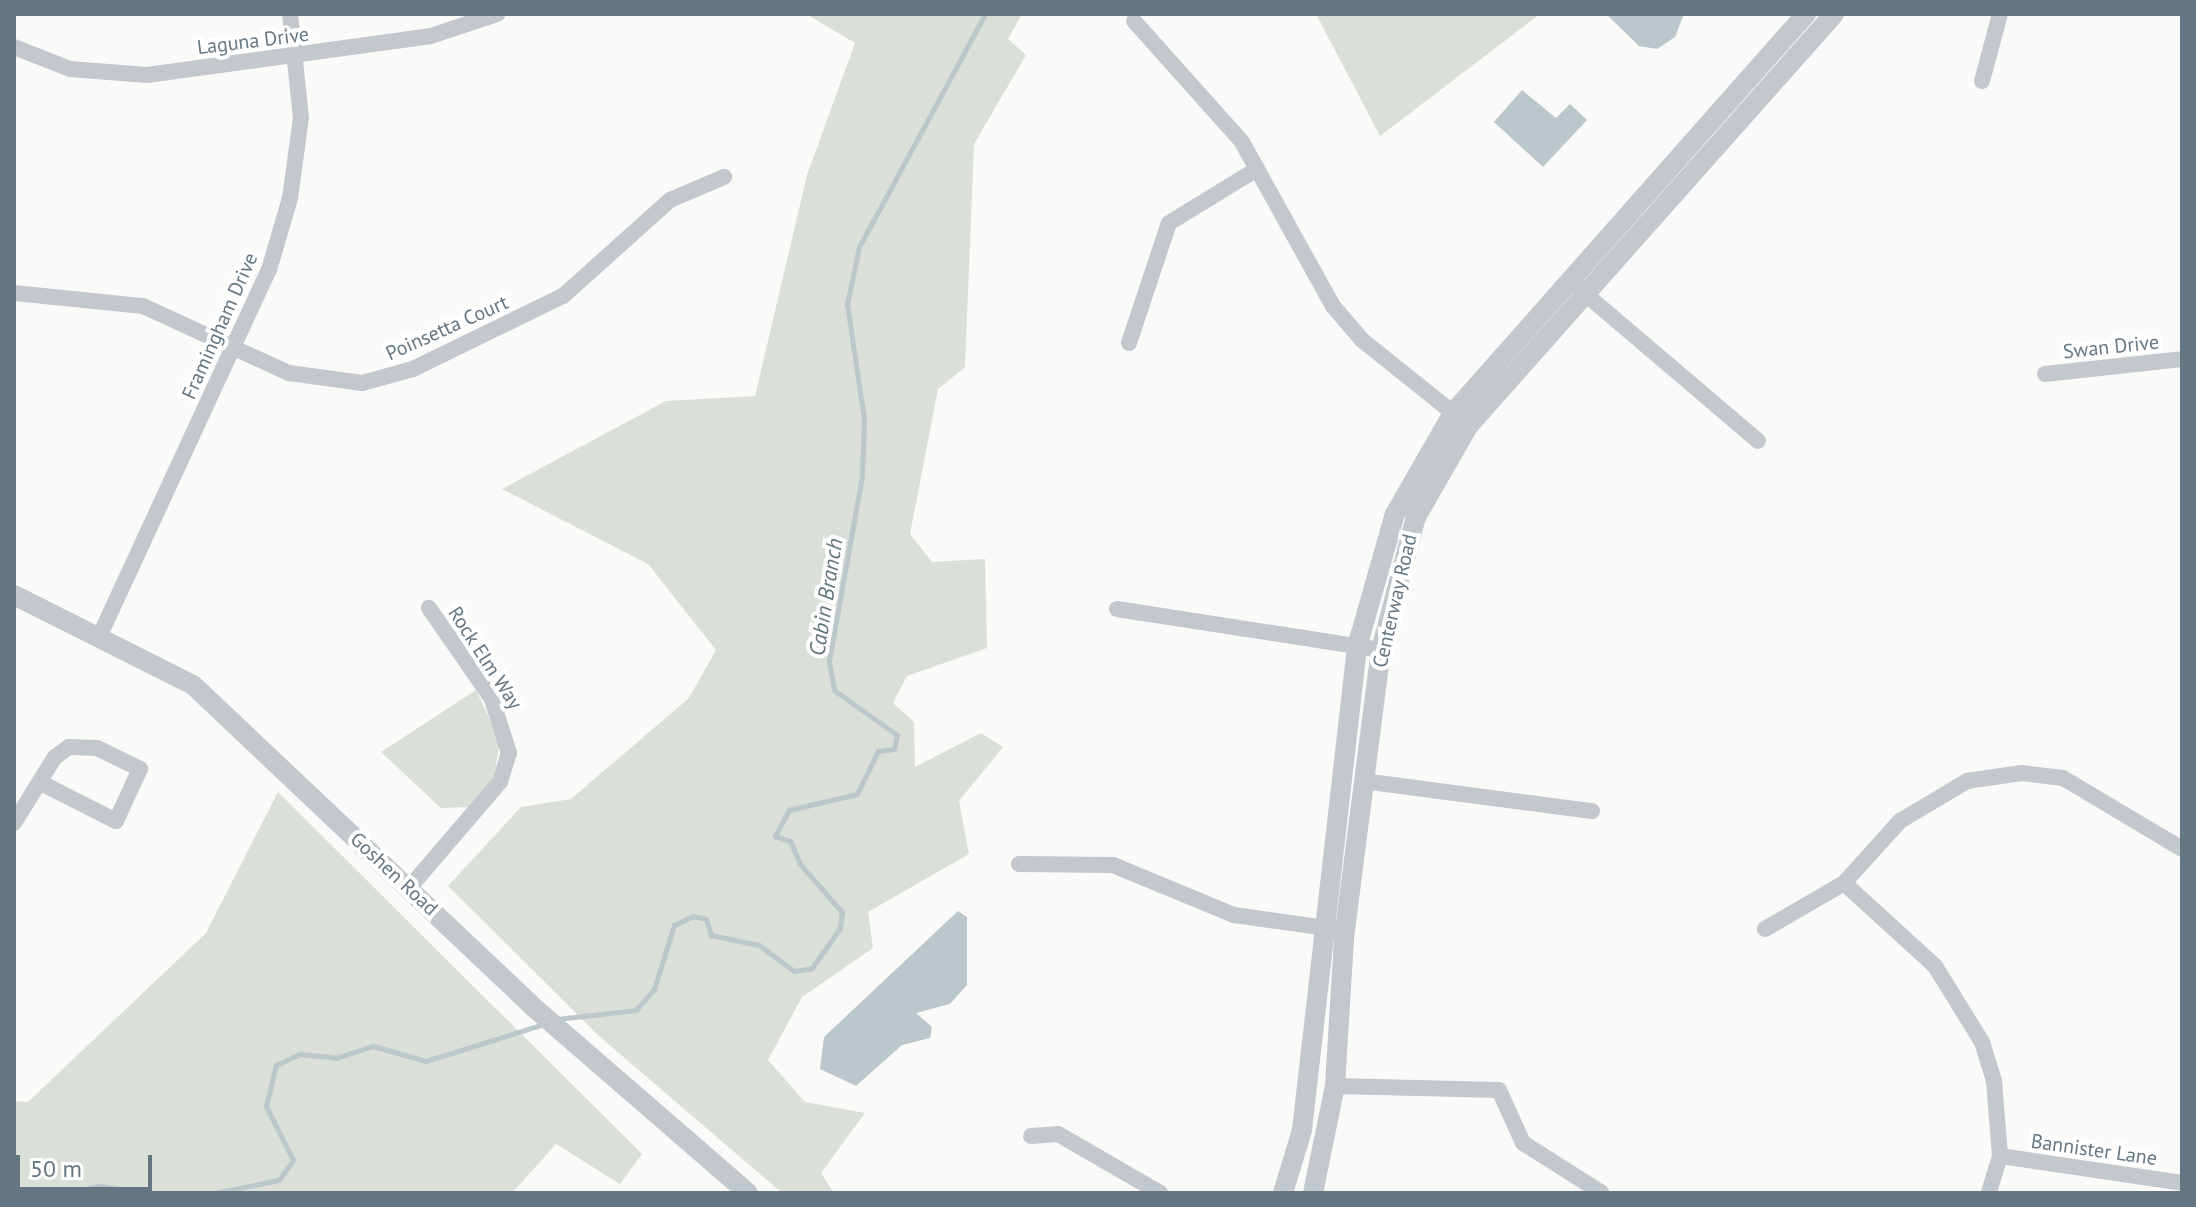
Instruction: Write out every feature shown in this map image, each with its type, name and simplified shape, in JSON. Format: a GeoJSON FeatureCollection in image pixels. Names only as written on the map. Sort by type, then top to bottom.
{"type":"FeatureCollection","features":[{"type":"Feature","properties":{"kind":"street","name":"Framingham Drive"},"geometry":{"type":"LineString","coordinates":[[100,635],[235,346],[290,198],[301,118],[297,56],[290,14]]}},
{"type":"Feature","properties":{"kind":"street","name":"Laguna Drive"},"geometry":{"type":"LineString","coordinates":[[14,47],[109,75],[297,56],[431,36],[497,14]]}},
{"type":"Feature","properties":{"kind":"street","name":"Centerway Road"},"geometry":{"type":"LineString","coordinates":[[1283,1193],[1302,1130],[1321,926],[1357,647],[1395,514],[1461,419],[1570,281],[1806,14]]}},
{"type":"Feature","properties":{"kind":"street","name":"Centerway Road"},"geometry":{"type":"LineString","coordinates":[[1313,1193],[1335,1086],[1345,930],[1381,650],[1416,517],[1461,419],[1586,295],[1834,14]]}},
{"type":"Feature","properties":{"kind":"street"},"geometry":{"type":"LineString","coordinates":[[1982,81],[2000,14]]}},
{"type":"Feature","properties":{"kind":"street"},"geometry":{"type":"LineString","coordinates":[[1134,21],[1212,101],[1333,306],[1362,340],[1461,419]]}},
{"type":"Feature","properties":{"kind":"street"},"geometry":{"type":"LineString","coordinates":[[1129,343],[1169,223],[1254,171]]}},
{"type":"Feature","properties":{"kind":"street","name":"Poinsetta Court"},"geometry":{"type":"LineString","coordinates":[[14,293],[143,306],[320,381],[362,383],[413,369],[563,296],[670,200],[724,177]]}},
{"type":"Feature","properties":{"kind":"street"},"geometry":{"type":"LineString","coordinates":[[1570,281],[1758,441]]}},
{"type":"Feature","properties":{"kind":"street","name":"Swan Drive"},"geometry":{"type":"LineString","coordinates":[[2045,374],[2182,359]]}},
{"type":"Feature","properties":{"kind":"street","name":"Goshen Road"},"geometry":{"type":"LineString","coordinates":[[14,595],[100,635],[193,685],[531,1005],[748,1193]]}},
{"type":"Feature","properties":{"kind":"street","name":"Rock Elm Way"},"geometry":{"type":"LineString","coordinates":[[409,888],[500,782],[509,753],[492,699],[429,608]]}},
{"type":"Feature","properties":{"kind":"street"},"geometry":{"type":"LineString","coordinates":[[1117,609],[1381,650]]}},
{"type":"Feature","properties":{"kind":"street"},"geometry":{"type":"LineString","coordinates":[[14,823],[55,757],[86,745],[140,769],[116,821],[41,783]]}},
{"type":"Feature","properties":{"kind":"street"},"geometry":{"type":"LineString","coordinates":[[1765,929],[1844,883],[1900,821],[1940,791],[2021,773],[2063,778],[2182,849]]}},
{"type":"Feature","properties":{"kind":"street"},"geometry":{"type":"LineString","coordinates":[[1363,781],[1592,811]]}},
{"type":"Feature","properties":{"kind":"street"},"geometry":{"type":"LineString","coordinates":[[1019,864],[1113,865],[1234,915],[1345,930]]}},
{"type":"Feature","properties":{"kind":"street"},"geometry":{"type":"LineString","coordinates":[[1844,883],[1935,966],[1965,1007],[1994,1081],[2000,1156],[1989,1193]]}},
{"type":"Feature","properties":{"kind":"street"},"geometry":{"type":"LineString","coordinates":[[1335,1086],[1499,1090],[1523,1143],[1602,1193]]}},
{"type":"Feature","properties":{"kind":"street"},"geometry":{"type":"LineString","coordinates":[[1031,1136],[1058,1134],[1160,1193]]}},
{"type":"Feature","properties":{"kind":"street","name":"Bannister Lane"},"geometry":{"type":"LineString","coordinates":[[2000,1156],[2182,1183]]}},
{"type":"Feature","properties":{"kind":"shaded area"},"geometry":{"type":"Polygon","coordinates":[[[806,14],[1022,14],[1008,39],[1026,55],[974,144],[965,367],[938,389],[910,534],[932,562],[985,559],[987,648],[907,676],[893,703],[914,722],[915,767],[981,733],[1003,747],[959,801],[969,854],[868,912],[873,948],[802,997],[768,1060],[805,1102],[865,1113],[821,1173],[834,1193],[782,1193],[599,1036],[448,886],[521,807],[571,799],[689,698],[716,650],[648,564],[502,489],[666,401],[755,396],[807,175],[855,43],[806,14]]]}},
{"type":"Feature","properties":{"kind":"shaded area"},"geometry":{"type":"Polygon","coordinates":[[[1316,14],[1540,14],[1380,136],[1316,14]]]}},
{"type":"Feature","properties":{"kind":"shaded area"},"geometry":{"type":"Polygon","coordinates":[[[1606,14],[1684,14],[1675,37],[1657,49],[1639,46],[1606,14]]]}},
{"type":"Feature","properties":{"kind":"shaded area"},"geometry":{"type":"Polygon","coordinates":[[[1522,90],[1556,118],[1570,104],[1587,120],[1543,167],[1494,122],[1522,90]]]}},
{"type":"Feature","properties":{"kind":"shaded area"},"geometry":{"type":"Polygon","coordinates":[[[476,690],[500,741],[494,776],[470,807],[441,808],[381,752],[476,690]]]}},
{"type":"Feature","properties":{"kind":"shaded area"},"geometry":{"type":"Polygon","coordinates":[[[278,792],[642,1154],[620,1184],[556,1144],[512,1193],[14,1193],[14,1101],[28,1102],[206,933],[278,792]]]}},
{"type":"Feature","properties":{"kind":"shaded area"},"geometry":{"type":"Polygon","coordinates":[[[958,911],[967,917],[967,985],[950,1004],[916,1013],[932,1027],[930,1038],[902,1045],[856,1086],[820,1069],[824,1037],[958,911]]]}},
{"type":"Feature","properties":{"kind":"waterway","name":"Cabin Branch"},"geometry":{"type":"LineString","coordinates":[[557,1019],[636,1010],[654,989],[674,925],[693,916],[706,919],[711,935],[759,945],[794,971],[812,968],[840,928],[842,912],[800,864],[790,841],[775,836],[789,810],[857,794],[878,751],[894,749],[897,735],[834,690],[829,661],[862,475],[864,419],[847,304],[859,247],[985,14]]}},
{"type":"Feature","properties":{"kind":"waterway","name":"Cabin Branch"},"geometry":{"type":"LineString","coordinates":[[214,1193],[279,1180],[293,1160],[266,1106],[276,1065],[300,1054],[336,1058],[373,1046],[426,1061],[544,1024]]}},
{"type":"Feature","properties":{"kind":"waterway","name":"Cabin Branch"},"geometry":{"type":"LineString","coordinates":[[69,1193],[100,1186],[148,1193]]}}]}
